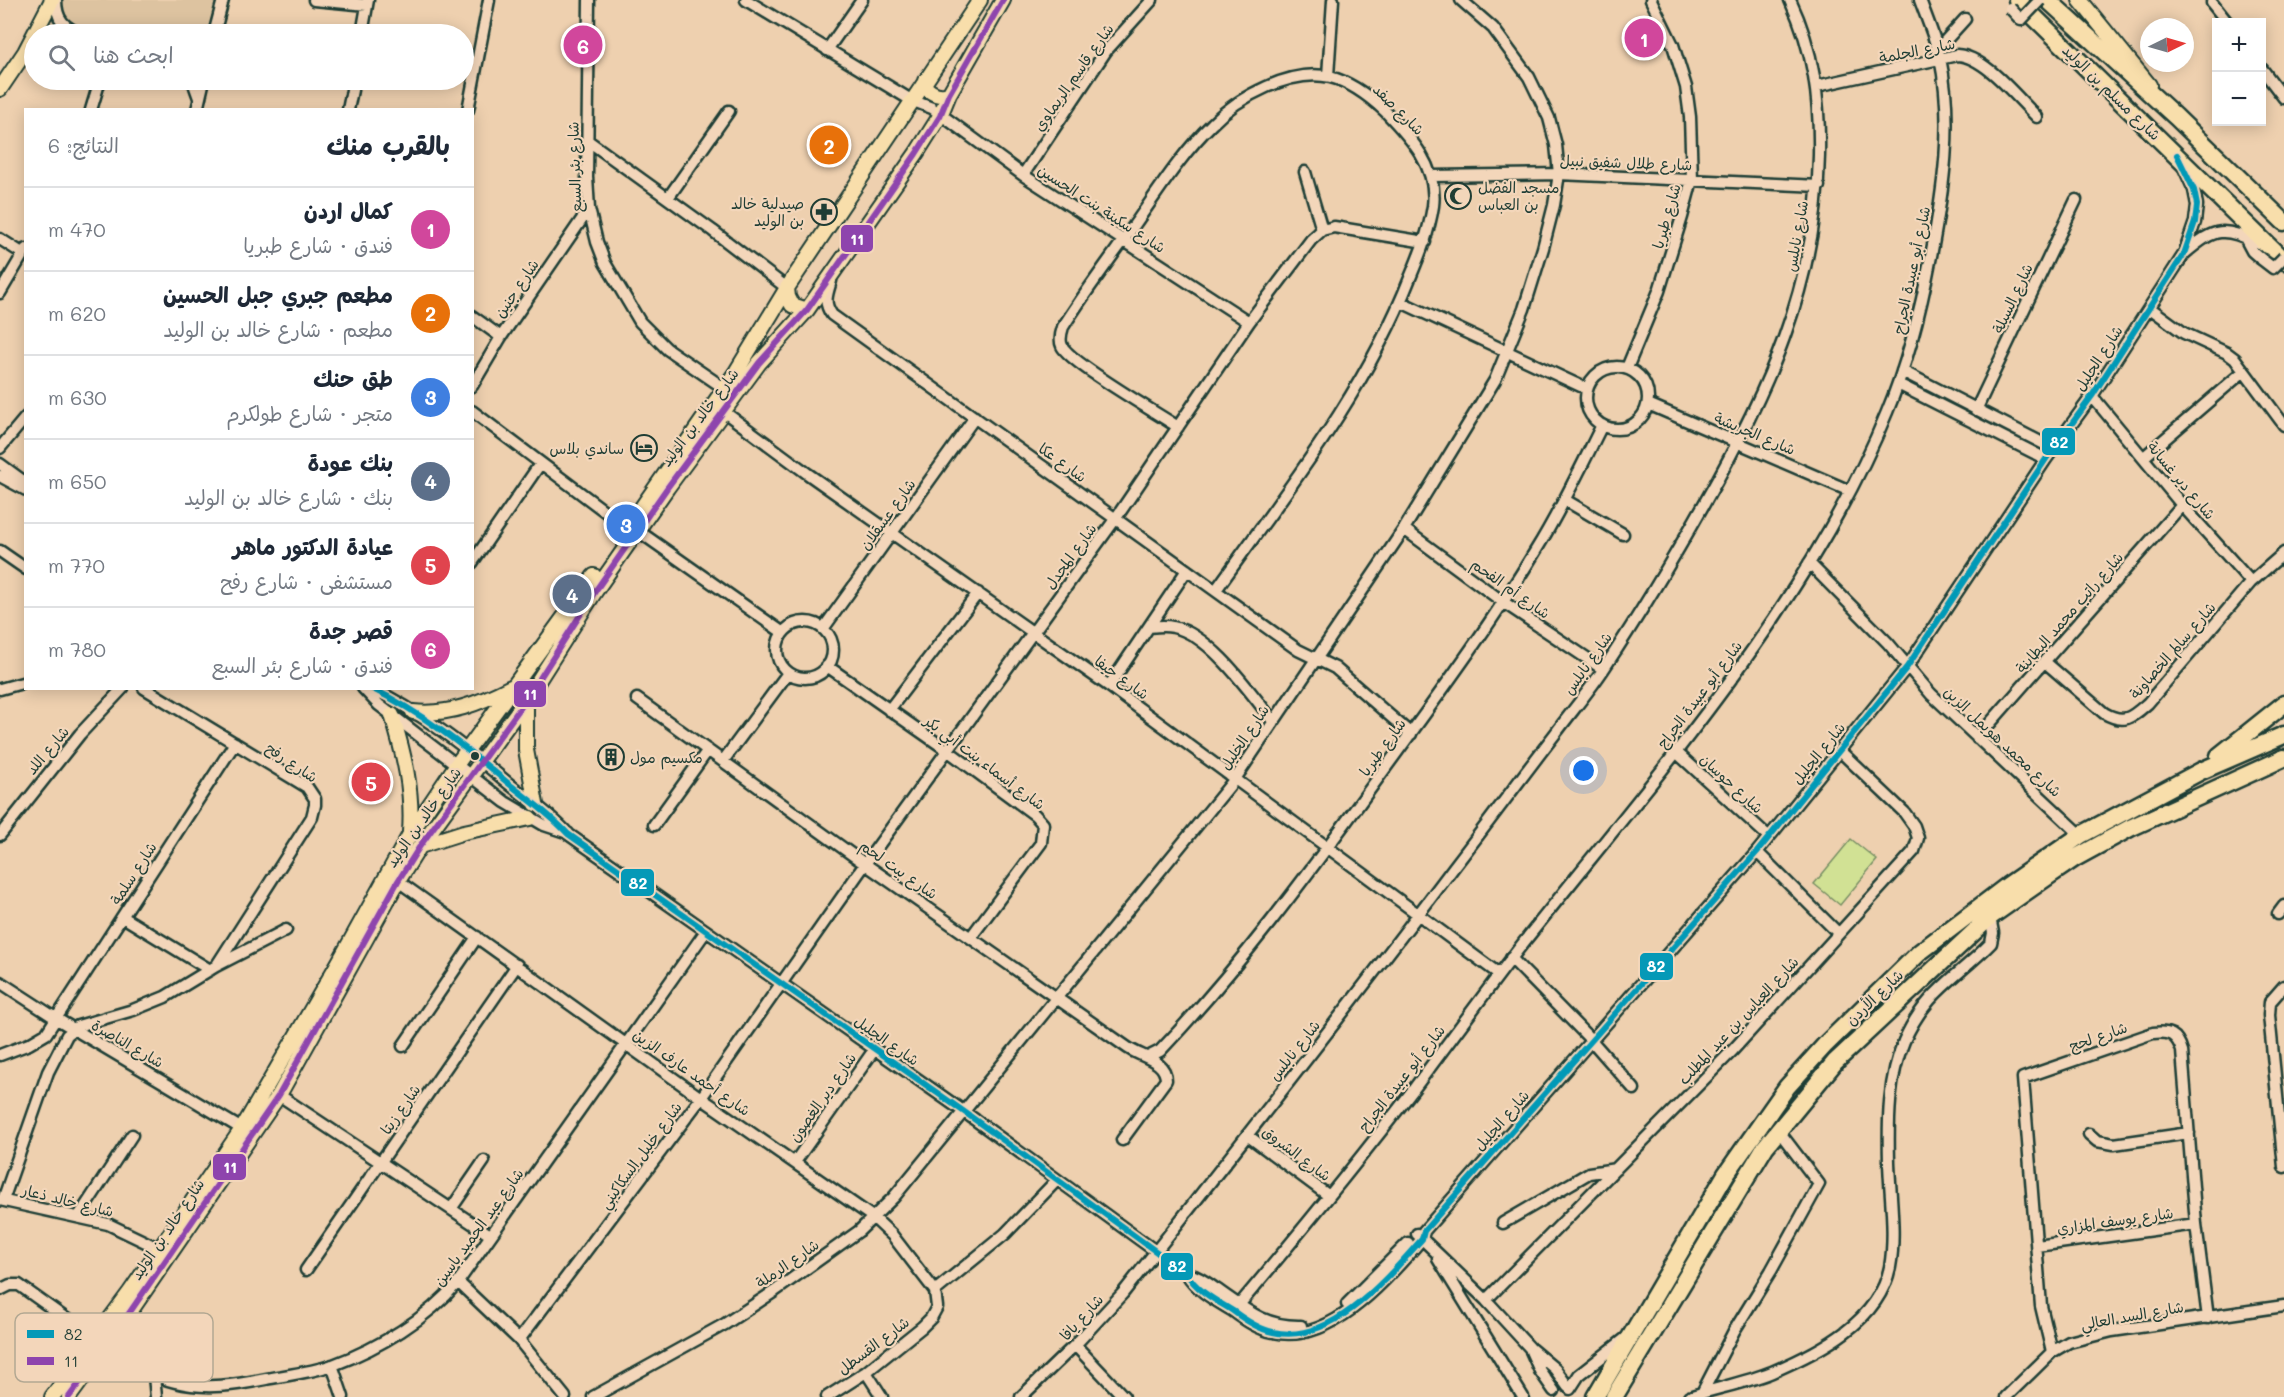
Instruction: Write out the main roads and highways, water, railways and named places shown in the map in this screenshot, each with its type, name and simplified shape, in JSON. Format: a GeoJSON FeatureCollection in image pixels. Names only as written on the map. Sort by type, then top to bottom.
{"type":"FeatureCollection","features":[{"type":"Feature","properties":{"kind":"highway","name":"شارع مسلم بن الوليد"},"geometry":{"type":"LineString","coordinates":[[2048,0],[2176,117],[2284,222]]}},
{"type":"Feature","properties":{"kind":"highway","name":"شارع مسلم بن الوليد"},"geometry":{"type":"LineString","coordinates":[[2013,4],[2176,155],[2271,254],[2284,261]]}},
{"type":"Feature","properties":{"kind":"highway"},"geometry":{"type":"LineString","coordinates":[[2201,771],[2284,704]]}},
{"type":"Feature","properties":{"kind":"highway","name":"شارع الأردن"},"geometry":{"type":"LineString","coordinates":[[1596,1397],[1726,1174],[1787,1087],[1832,1037],[1920,952],[2007,886],[2081,835],[2201,771],[2284,735]]}},
{"type":"Feature","properties":{"kind":"highway","name":"شارع الأردن"},"geometry":{"type":"LineString","coordinates":[[1614,1397],[1753,1167],[1778,1130],[1834,1062],[1990,917],[2058,869],[2105,841],[2284,758]]}},
{"type":"Feature","properties":{"kind":"highway"},"geometry":{"type":"LineString","coordinates":[[2265,766],[2284,763]]}},
{"type":"Feature","properties":{"kind":"highway"},"geometry":{"type":"LineString","coordinates":[[1832,1037],[1847,1052]]}},
{"type":"Feature","properties":{"kind":"main road"},"geometry":{"type":"LineString","coordinates":[[42,24],[54,0]]}},
{"type":"Feature","properties":{"kind":"main road","name":"شارع خالد بن الوليد"},"geometry":{"type":"LineString","coordinates":[[123,1313],[279,1095],[398,881],[420,846],[526,700],[632,529],[750,350],[787,288],[980,0]]}},
{"type":"Feature","properties":{"kind":"main road","name":"شارع خالد بن الوليد"},"geometry":{"type":"LineString","coordinates":[[120,1313],[160,1249],[242,1129],[410,834],[457,764],[513,686],[759,363],[807,310],[916,154],[940,116],[949,94],[1003,0]]}},
{"type":"Feature","properties":{"kind":"main road"},"geometry":{"type":"LineString","coordinates":[[2080,0],[2176,117]]}},
{"type":"Feature","properties":{"kind":"main road"},"geometry":{"type":"LineString","coordinates":[[0,89],[24,57]]}},
{"type":"Feature","properties":{"kind":"main road"},"geometry":{"type":"LineString","coordinates":[[925,81],[926,87],[933,93],[940,96],[949,94]]}},
{"type":"Feature","properties":{"kind":"main road"},"geometry":{"type":"LineString","coordinates":[[787,288],[792,305],[807,310]]}},
{"type":"Feature","properties":{"kind":"main road"},"geometry":{"type":"LineString","coordinates":[[412,712],[426,713],[478,703],[513,686]]}},
{"type":"Feature","properties":{"kind":"main road"},"geometry":{"type":"LineString","coordinates":[[526,700],[527,757],[537,804]]}},
{"type":"Feature","properties":{"kind":"main road"},"geometry":{"type":"LineString","coordinates":[[392,715],[408,775],[412,809],[410,834]]}},
{"type":"Feature","properties":{"kind":"main road"},"geometry":{"type":"LineString","coordinates":[[420,846],[458,833],[531,818]]}},
{"type":"Feature","properties":{"kind":"main road","name":"شارع خالد بن الوليد"},"geometry":{"type":"LineString","coordinates":[[52,1397],[66,1382]]}},
{"type":"Feature","properties":{"kind":"main road","name":"شارع خالد بن الوليد"},"geometry":{"type":"LineString","coordinates":[[69,1397],[78,1382]]}},
{"type":"Feature","properties":{"kind":"place","name":"كمال اردن"},"geometry":{"type":"Point","coordinates":[1644,38]}},
{"type":"Feature","properties":{"kind":"place","name":"قصر جدة"},"geometry":{"type":"Point","coordinates":[583,45]}},
{"type":"Feature","properties":{"kind":"place","name":"مطعم جبري جبل الحسين"},"geometry":{"type":"Point","coordinates":[829,145]}},
{"type":"Feature","properties":{"kind":"place","name":"مسجد الفضل بن العباس"},"geometry":{"type":"Point","coordinates":[1458,196]}},
{"type":"Feature","properties":{"kind":"place","name":"صيدلية خالد بن الوليد"},"geometry":{"type":"Point","coordinates":[824,212]}},
{"type":"Feature","properties":{"kind":"place","name":"ساندي بلاس"},"geometry":{"type":"Point","coordinates":[644,448]}},
{"type":"Feature","properties":{"kind":"place","name":"طق حنك"},"geometry":{"type":"Point","coordinates":[626,524]}},
{"type":"Feature","properties":{"kind":"place","name":"بنك عودة"},"geometry":{"type":"Point","coordinates":[572,594]}},
{"type":"Feature","properties":{"kind":"place","name":"مكسيم مول"},"geometry":{"type":"Point","coordinates":[611,757]}},
{"type":"Feature","properties":{"kind":"place","name":"عيادة الدكتور ماهر"},"geometry":{"type":"Point","coordinates":[371,782]}}]}
